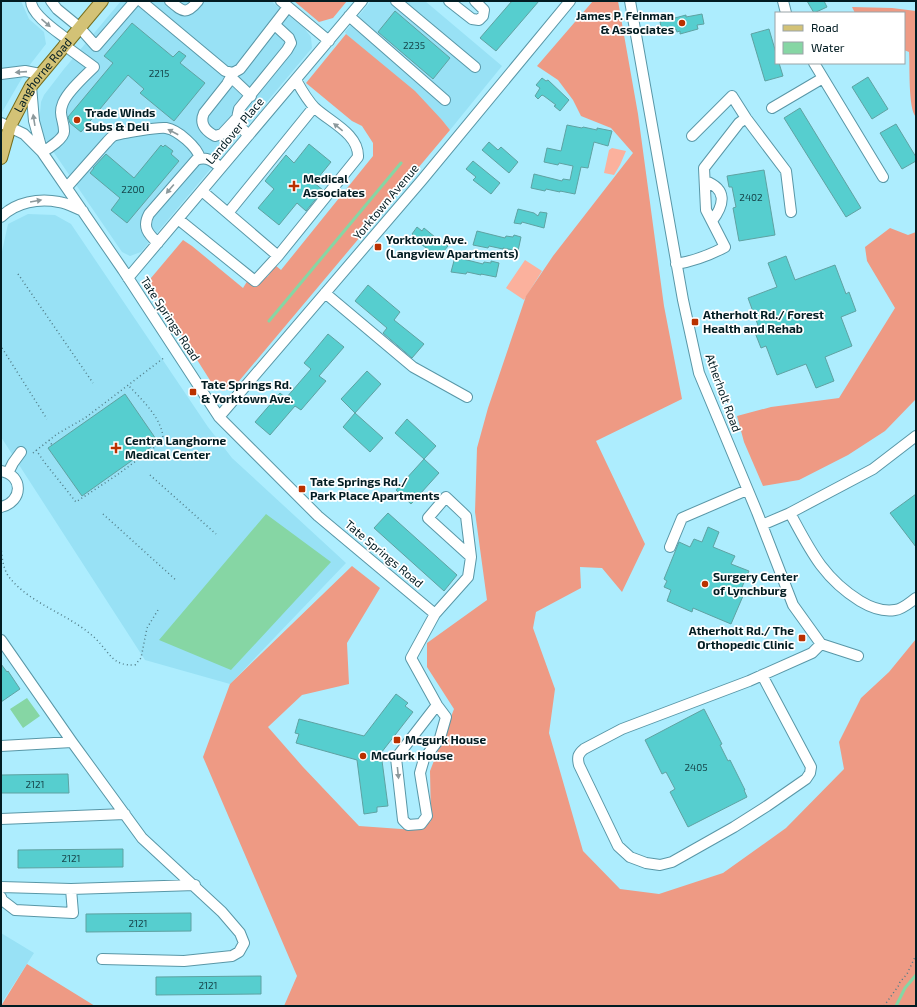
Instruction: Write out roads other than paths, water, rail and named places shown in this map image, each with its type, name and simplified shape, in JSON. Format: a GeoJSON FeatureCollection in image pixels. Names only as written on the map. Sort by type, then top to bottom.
{"type":"FeatureCollection","features":[{"type":"Feature","properties":{"kind":"main road","name":"Langhorne Road"},"geometry":{"type":"LineString","coordinates":[[1,155],[5,124],[40,74],[102,1]]}},
{"type":"Feature","properties":{"kind":"street"},"geometry":{"type":"LineString","coordinates":[[31,1],[31,5],[43,21],[94,67],[63,102],[60,112],[64,131],[63,134],[59,140],[42,152]]}},
{"type":"Feature","properties":{"kind":"street"},"geometry":{"type":"LineString","coordinates":[[51,1],[57,9],[79,27],[96,46],[135,1]]}},
{"type":"Feature","properties":{"kind":"street"},"geometry":{"type":"LineString","coordinates":[[141,1],[225,71],[232,75],[251,96]]}},
{"type":"Feature","properties":{"kind":"street"},"geometry":{"type":"LineString","coordinates":[[170,1],[181,10],[185,11],[190,10],[198,1]]}},
{"type":"Feature","properties":{"kind":"street","name":"Landover Place"},"geometry":{"type":"LineString","coordinates":[[128,278],[362,1]]}},
{"type":"Feature","properties":{"kind":"street"},"geometry":{"type":"LineString","coordinates":[[396,1],[475,67]]}},
{"type":"Feature","properties":{"kind":"street"},"geometry":{"type":"LineString","coordinates":[[449,1],[472,19],[479,20],[483,16],[484,10],[475,1]]}},
{"type":"Feature","properties":{"kind":"street","name":"Yorktown Avenue"},"geometry":{"type":"LineString","coordinates":[[219,417],[422,180],[570,1]]}},
{"type":"Feature","properties":{"kind":"street","name":"Atherholt Road"},"geometry":{"type":"LineString","coordinates":[[630,1],[676,264],[699,373],[762,525],[793,605],[821,644]]}},
{"type":"Feature","properties":{"kind":"street"},"geometry":{"type":"LineString","coordinates":[[783,1],[786,12]]}},
{"type":"Feature","properties":{"kind":"street"},"geometry":{"type":"LineString","coordinates":[[274,25],[289,38],[290,44],[287,50],[239,109],[236,119],[222,134],[215,136],[202,125],[202,117],[204,112],[228,84],[232,75],[240,69],[274,25],[285,4],[329,41]]}},
{"type":"Feature","properties":{"kind":"street"},"geometry":{"type":"LineString","coordinates":[[349,16],[445,100]]}},
{"type":"Feature","properties":{"kind":"street"},"geometry":{"type":"LineString","coordinates":[[815,64],[883,177]]}},
{"type":"Feature","properties":{"kind":"street"},"geometry":{"type":"LineString","coordinates":[[1,74],[25,71],[40,74]]}},
{"type":"Feature","properties":{"kind":"street"},"geometry":{"type":"LineString","coordinates":[[772,108],[823,78]]}},
{"type":"Feature","properties":{"kind":"street"},"geometry":{"type":"LineString","coordinates":[[178,219],[255,281],[278,256],[358,157],[358,149],[352,138],[314,107],[296,80]]}},
{"type":"Feature","properties":{"kind":"street","name":"Tate Springs Road"},"geometry":{"type":"LineString","coordinates":[[31,86],[34,121],[42,152]]}},
{"type":"Feature","properties":{"kind":"street"},"geometry":{"type":"LineString","coordinates":[[692,136],[732,96],[746,118],[786,172],[791,212]]}},
{"type":"Feature","properties":{"kind":"street"},"geometry":{"type":"LineString","coordinates":[[228,213],[314,107]]}},
{"type":"Feature","properties":{"kind":"street"},"geometry":{"type":"LineString","coordinates":[[676,264],[709,256],[725,246],[706,210],[704,168],[739,123],[746,118]]}},
{"type":"Feature","properties":{"kind":"street"},"geometry":{"type":"LineString","coordinates":[[236,119],[240,127],[249,135]]}},
{"type":"Feature","properties":{"kind":"street","name":"Tate Springs Road"},"geometry":{"type":"LineString","coordinates":[[5,124],[24,134],[42,152],[83,210],[219,417],[318,516],[435,614]]}},
{"type":"Feature","properties":{"kind":"street"},"geometry":{"type":"LineString","coordinates":[[67,187],[112,137],[119,134],[158,128],[166,128],[174,132],[195,147],[199,153],[198,159],[149,214],[146,220],[146,226],[149,232],[158,243]]}},
{"type":"Feature","properties":{"kind":"street"},"geometry":{"type":"LineString","coordinates":[[198,159],[206,158],[214,161],[221,168]]}},
{"type":"Feature","properties":{"kind":"street"},"geometry":{"type":"LineString","coordinates":[[705,181],[714,185],[719,190],[722,198],[721,206],[712,221]]}},
{"type":"Feature","properties":{"kind":"street"},"geometry":{"type":"LineString","coordinates":[[202,191],[278,256]]}},
{"type":"Feature","properties":{"kind":"street"},"geometry":{"type":"LineString","coordinates":[[1,217],[11,209],[25,203],[42,200],[61,202],[83,210]]}},
{"type":"Feature","properties":{"kind":"street"},"geometry":{"type":"LineString","coordinates":[[325,293],[413,367],[467,397]]}},
{"type":"Feature","properties":{"kind":"street"},"geometry":{"type":"LineString","coordinates":[[762,525],[790,513],[873,469],[916,436]]}},
{"type":"Feature","properties":{"kind":"street"},"geometry":{"type":"LineString","coordinates":[[1,507],[7,506],[16,498],[16,481],[4,472],[21,452]]}},
{"type":"Feature","properties":{"kind":"street"},"geometry":{"type":"LineString","coordinates":[[670,547],[682,518],[747,490]]}},
{"type":"Feature","properties":{"kind":"street"},"geometry":{"type":"LineString","coordinates":[[437,705],[396,758],[403,820],[408,824],[421,824],[427,816],[420,774],[424,759],[440,738],[446,717],[437,705],[411,658],[435,614],[468,577],[471,557],[466,516],[446,497],[428,518],[471,557]]}},
{"type":"Feature","properties":{"kind":"street"},"geometry":{"type":"LineString","coordinates":[[790,513],[810,552],[828,576],[846,592],[868,606],[881,610],[895,610],[905,606],[916,598]]}},
{"type":"Feature","properties":{"kind":"street"},"geometry":{"type":"LineString","coordinates":[[1,640],[72,742],[142,838],[195,885],[222,912],[240,933],[244,943],[239,952],[232,956],[184,961],[102,959]]}},
{"type":"Feature","properties":{"kind":"street"},"geometry":{"type":"LineString","coordinates":[[762,675],[811,767],[810,774],[806,779],[767,806],[734,827],[672,862],[660,865],[646,863],[630,857],[618,846],[579,765],[579,752],[622,729],[762,675],[812,653],[821,644],[858,656]]}},
{"type":"Feature","properties":{"kind":"street"},"geometry":{"type":"LineString","coordinates":[[2,745],[72,742]]}},
{"type":"Feature","properties":{"kind":"street"},"geometry":{"type":"LineString","coordinates":[[1,819],[125,814]]}},
{"type":"Feature","properties":{"kind":"street"},"geometry":{"type":"LineString","coordinates":[[1,887],[71,889],[195,885]]}},
{"type":"Feature","properties":{"kind":"street"},"geometry":{"type":"LineString","coordinates":[[1,896],[2,900],[15,910],[73,913],[71,889]]}},
{"type":"Feature","properties":{"kind":"water"},"geometry":{"type":"Polygon","coordinates":[[[266,514],[331,562],[231,670],[159,640],[266,514]]]}},
{"type":"Feature","properties":{"kind":"water"},"geometry":{"type":"Polygon","coordinates":[[[27,698],[40,716],[23,728],[10,709],[27,698]]]}},
{"type":"Feature","properties":{"kind":"waterway"},"geometry":{"type":"LineString","coordinates":[[269,321],[401,163]]}},
{"type":"Feature","properties":{"kind":"waterway"},"geometry":{"type":"LineString","coordinates":[[896,1006],[905,988],[916,975]]}},
{"type":"Feature","properties":{"kind":"place","name":"James P. Feinman & Associates"},"geometry":{"type":"Point","coordinates":[682,23]}},
{"type":"Feature","properties":{"kind":"place","name":"Trade Winds Subs & Deli"},"geometry":{"type":"Point","coordinates":[77,120]}},
{"type":"Feature","properties":{"kind":"place","name":"Medical Associates"},"geometry":{"type":"Point","coordinates":[294,186]}},
{"type":"Feature","properties":{"kind":"place","name":"Yorktown Ave. (Langview Apartments)"},"geometry":{"type":"Point","coordinates":[378,247]}},
{"type":"Feature","properties":{"kind":"place","name":"Atherholt Rd./ Forest Health and Rehab"},"geometry":{"type":"Point","coordinates":[695,322]}},
{"type":"Feature","properties":{"kind":"place","name":"Tate Springs Rd. & Yorktown Ave."},"geometry":{"type":"Point","coordinates":[193,392]}},
{"type":"Feature","properties":{"kind":"place","name":"Centra Langhorne Medical Center"},"geometry":{"type":"Point","coordinates":[116,448]}},
{"type":"Feature","properties":{"kind":"place","name":"Tate Springs Rd./ Park Place Apartments"},"geometry":{"type":"Point","coordinates":[302,489]}},
{"type":"Feature","properties":{"kind":"place","name":"Surgery Center of Lynchburg"},"geometry":{"type":"Point","coordinates":[705,584]}},
{"type":"Feature","properties":{"kind":"place","name":"Atherholt Rd./ The Orthopedic Clinic"},"geometry":{"type":"Point","coordinates":[802,638]}},
{"type":"Feature","properties":{"kind":"place","name":"Mcgurk House"},"geometry":{"type":"Point","coordinates":[397,740]}},
{"type":"Feature","properties":{"kind":"place","name":"McGurk House"},"geometry":{"type":"Point","coordinates":[363,756]}}]}
